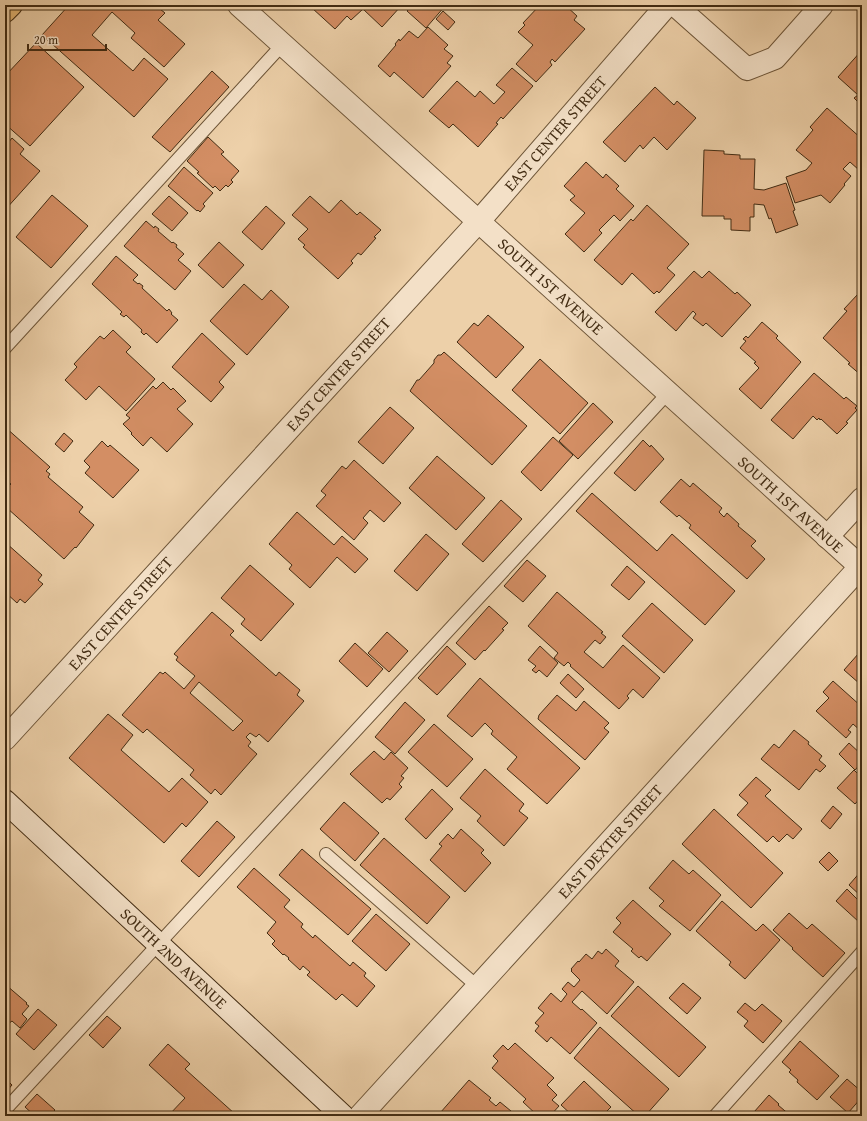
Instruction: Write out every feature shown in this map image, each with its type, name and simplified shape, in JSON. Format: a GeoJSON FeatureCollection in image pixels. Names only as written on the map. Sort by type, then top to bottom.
{"type":"FeatureCollection","features":[{"type":"Feature","properties":{"kind":"main road"},"geometry":{"type":"LineString","coordinates":[[5,11],[10,5]]}},
{"type":"Feature","properties":{"kind":"street","name":"SOUTH 1ST AVENUE"},"geometry":{"type":"LineString","coordinates":[[239,5],[861,567]]}},
{"type":"Feature","properties":{"kind":"street","name":"EAST CENTER STREET"},"geometry":{"type":"LineString","coordinates":[[5,739],[478,221],[667,5]]}},
{"type":"Feature","properties":{"kind":"street"},"geometry":{"type":"LineString","coordinates":[[676,5],[746,68],[775,58],[822,5]]}},
{"type":"Feature","properties":{"kind":"street"},"geometry":{"type":"LineString","coordinates":[[827,537],[862,499]]}},
{"type":"Feature","properties":{"kind":"street","name":"EAST DEXTER STREET"},"geometry":{"type":"LineString","coordinates":[[360,1116],[861,567]]}},
{"type":"Feature","properties":{"kind":"street","name":"SOUTH 2ND AVENUE"},"geometry":{"type":"LineString","coordinates":[[5,801],[343,1116]]}},
{"type":"Feature","properties":{"kind":"lane"},"geometry":{"type":"LineString","coordinates":[[5,348],[283,44]]}},
{"type":"Feature","properties":{"kind":"lane"},"geometry":{"type":"LineString","coordinates":[[5,1110],[668,393]]}},
{"type":"Feature","properties":{"kind":"lane"},"geometry":{"type":"LineString","coordinates":[[326,854],[478,987]]}},
{"type":"Feature","properties":{"kind":"lane"},"geometry":{"type":"LineString","coordinates":[[715,1116],[862,952]]}},
{"type":"Feature","properties":{"kind":"building"},"geometry":{"type":"Polygon","coordinates":[[[69,5],[155,5],[165,13],[158,20],[185,44],[164,67],[131,38],[135,33],[112,12],[92,35],[133,71],[144,58],[168,79],[134,117],[42,35],[69,5]]]}},
{"type":"Feature","properties":{"kind":"building"},"geometry":{"type":"Polygon","coordinates":[[[315,5],[401,6],[382,27],[363,9],[351,20],[347,16],[335,29],[312,8],[315,5]]]}},
{"type":"Feature","properties":{"kind":"building"},"geometry":{"type":"Polygon","coordinates":[[[412,5],[445,6],[426,28],[407,11],[412,5]]]}},
{"type":"Feature","properties":{"kind":"building"},"geometry":{"type":"Polygon","coordinates":[[[540,5],[565,5],[577,16],[574,20],[585,29],[555,62],[552,59],[550,62],[552,65],[536,82],[516,64],[533,45],[518,32],[525,25],[523,23],[540,5]]]}},
{"type":"Feature","properties":{"kind":"building"},"geometry":{"type":"Polygon","coordinates":[[[443,11],[455,22],[448,30],[436,19],[443,11]]]}},
{"type":"Feature","properties":{"kind":"building"},"geometry":{"type":"Polygon","coordinates":[[[428,27],[448,45],[444,49],[453,56],[447,63],[451,66],[423,98],[394,72],[390,77],[378,66],[396,45],[395,44],[399,39],[400,41],[409,31],[418,38],[428,27]]]}},
{"type":"Feature","properties":{"kind":"building"},"geometry":{"type":"Polygon","coordinates":[[[36,43],[84,87],[30,146],[5,124],[5,76],[36,43]]]}},
{"type":"Feature","properties":{"kind":"building"},"geometry":{"type":"Polygon","coordinates":[[[862,50],[862,106],[854,98],[858,95],[838,77],[862,50]]]}},
{"type":"Feature","properties":{"kind":"building"},"geometry":{"type":"Polygon","coordinates":[[[512,68],[533,86],[503,119],[501,117],[496,123],[498,124],[478,147],[453,124],[449,128],[429,111],[457,81],[475,97],[480,91],[494,104],[505,92],[496,85],[512,68]]]}},
{"type":"Feature","properties":{"kind":"building"},"geometry":{"type":"Polygon","coordinates":[[[212,71],[229,87],[170,152],[152,137],[212,71]]]}},
{"type":"Feature","properties":{"kind":"building"},"geometry":{"type":"Polygon","coordinates":[[[655,87],[674,105],[677,101],[696,118],[667,150],[654,137],[643,149],[640,145],[625,162],[603,142],[655,87]]]}},
{"type":"Feature","properties":{"kind":"building"},"geometry":{"type":"Polygon","coordinates":[[[827,108],[862,139],[862,166],[859,170],[850,162],[843,169],[851,176],[830,203],[821,195],[795,203],[786,177],[806,170],[812,163],[796,150],[813,130],[810,127],[827,108]]]}},
{"type":"Feature","properties":{"kind":"building"},"geometry":{"type":"Polygon","coordinates":[[[208,137],[224,152],[221,154],[239,171],[231,180],[233,182],[228,187],[226,185],[220,191],[215,186],[213,188],[187,161],[208,137]]]}},
{"type":"Feature","properties":{"kind":"building"},"geometry":{"type":"Polygon","coordinates":[[[12,138],[24,149],[20,154],[40,171],[5,210],[5,140],[8,143],[12,138]]]}},
{"type":"Feature","properties":{"kind":"building"},"geometry":{"type":"Polygon","coordinates":[[[704,150],[724,151],[724,154],[740,155],[740,159],[755,159],[754,189],[764,190],[786,183],[795,210],[793,211],[798,225],[776,233],[771,218],[769,219],[764,205],[754,204],[754,217],[750,217],[750,231],[731,230],[731,219],[724,219],[724,216],[702,216],[704,150]]]}},
{"type":"Feature","properties":{"kind":"building"},"geometry":{"type":"Polygon","coordinates":[[[586,162],[603,178],[606,174],[619,186],[616,189],[634,206],[620,221],[614,215],[599,230],[602,233],[584,252],[565,234],[585,213],[570,200],[575,196],[564,186],[586,162]]]}},
{"type":"Feature","properties":{"kind":"building"},"geometry":{"type":"Polygon","coordinates":[[[184,167],[213,193],[203,204],[205,206],[200,212],[168,186],[184,167]]]}},
{"type":"Feature","properties":{"kind":"building"},"geometry":{"type":"Polygon","coordinates":[[[52,195],[88,226],[51,268],[16,237],[52,195]]]}},
{"type":"Feature","properties":{"kind":"building"},"geometry":{"type":"Polygon","coordinates":[[[169,196],[188,213],[172,231],[152,214],[169,196]]]}},
{"type":"Feature","properties":{"kind":"building"},"geometry":{"type":"Polygon","coordinates":[[[310,196],[329,213],[341,200],[357,215],[360,212],[381,230],[361,255],[358,253],[351,261],[353,263],[338,279],[303,247],[305,245],[298,239],[308,229],[292,215],[310,196]]]}},
{"type":"Feature","properties":{"kind":"building"},"geometry":{"type":"Polygon","coordinates":[[[647,205],[689,244],[667,268],[675,275],[659,293],[657,291],[654,294],[632,273],[622,285],[594,260],[631,219],[633,221],[647,205]]]}},
{"type":"Feature","properties":{"kind":"building"},"geometry":{"type":"Polygon","coordinates":[[[266,206],[285,223],[262,250],[242,232],[266,206]]]}},
{"type":"Feature","properties":{"kind":"building"},"geometry":{"type":"Polygon","coordinates":[[[146,221],[154,228],[155,226],[159,229],[158,231],[172,243],[173,242],[177,245],[176,247],[184,254],[178,260],[191,271],[175,290],[124,246],[146,221]]]}},
{"type":"Feature","properties":{"kind":"building"},"geometry":{"type":"Polygon","coordinates":[[[219,242],[244,265],[223,288],[198,265],[219,242]]]}},
{"type":"Feature","properties":{"kind":"building"},"geometry":{"type":"Polygon","coordinates":[[[116,256],[138,275],[133,280],[143,286],[142,288],[167,311],[169,309],[172,313],[171,314],[178,320],[157,343],[146,333],[144,335],[141,332],[142,330],[126,315],[124,317],[120,314],[122,312],[92,284],[116,256]]]}},
{"type":"Feature","properties":{"kind":"building"},"geometry":{"type":"Polygon","coordinates":[[[694,271],[702,278],[709,271],[735,294],[737,292],[751,305],[722,337],[706,323],[703,326],[693,318],[696,314],[693,311],[676,331],[655,312],[694,271]]]}},
{"type":"Feature","properties":{"kind":"building"},"geometry":{"type":"Polygon","coordinates":[[[244,284],[262,300],[271,290],[289,307],[247,355],[210,321],[244,284]]]}},
{"type":"Feature","properties":{"kind":"building"},"geometry":{"type":"Polygon","coordinates":[[[858,294],[862,297],[862,376],[823,338],[847,311],[844,309],[858,294]]]}},
{"type":"Feature","properties":{"kind":"building"},"geometry":{"type":"Polygon","coordinates":[[[488,315],[524,347],[496,378],[457,342],[474,323],[478,326],[488,315]]]}},
{"type":"Feature","properties":{"kind":"building"},"geometry":{"type":"Polygon","coordinates":[[[762,322],[778,336],[776,338],[801,362],[761,409],[739,389],[759,368],[754,363],[756,362],[740,348],[746,341],[743,339],[746,336],[748,338],[762,322]]]}},
{"type":"Feature","properties":{"kind":"building"},"geometry":{"type":"Polygon","coordinates":[[[113,330],[131,347],[126,352],[155,379],[126,411],[99,386],[86,400],[65,380],[77,367],[74,364],[100,336],[104,339],[113,330]]]}},
{"type":"Feature","properties":{"kind":"building"},"geometry":{"type":"Polygon","coordinates":[[[202,333],[235,364],[219,382],[224,387],[211,402],[172,367],[202,333]]]}},
{"type":"Feature","properties":{"kind":"building"},"geometry":{"type":"Polygon","coordinates":[[[444,352],[527,426],[492,465],[410,391],[417,380],[419,380],[434,363],[434,360],[438,355],[441,355],[444,352]]]}},
{"type":"Feature","properties":{"kind":"building"},"geometry":{"type":"Polygon","coordinates":[[[540,359],[588,403],[560,434],[512,390],[540,359]]]}},
{"type":"Feature","properties":{"kind":"building"},"geometry":{"type":"Polygon","coordinates":[[[814,373],[844,399],[846,397],[857,406],[855,408],[857,410],[846,422],[848,423],[837,434],[821,419],[820,420],[819,418],[817,420],[813,416],[793,439],[771,420],[814,373]]]}},
{"type":"Feature","properties":{"kind":"building"},"geometry":{"type":"Polygon","coordinates":[[[163,382],[171,390],[173,388],[186,401],[177,409],[193,424],[167,452],[151,437],[143,446],[123,424],[130,418],[126,415],[153,386],[156,389],[163,382]]]}},
{"type":"Feature","properties":{"kind":"building"},"geometry":{"type":"Polygon","coordinates":[[[593,403],[613,422],[578,459],[559,441],[593,403]]]}},
{"type":"Feature","properties":{"kind":"building"},"geometry":{"type":"Polygon","coordinates":[[[390,407],[414,428],[383,464],[358,442],[390,407]]]}},
{"type":"Feature","properties":{"kind":"building"},"geometry":{"type":"Polygon","coordinates":[[[5,427],[50,467],[46,471],[50,474],[48,477],[83,507],[79,512],[94,525],[76,548],[75,547],[64,559],[7,508],[5,511],[5,490],[11,484],[5,479],[5,427]]]}},
{"type":"Feature","properties":{"kind":"building"},"geometry":{"type":"Polygon","coordinates":[[[64,433],[73,441],[64,452],[55,444],[64,433]]]}},
{"type":"Feature","properties":{"kind":"building"},"geometry":{"type":"Polygon","coordinates":[[[553,437],[573,455],[541,491],[521,472],[553,437]]]}},
{"type":"Feature","properties":{"kind":"building"},"geometry":{"type":"Polygon","coordinates":[[[643,440],[650,447],[651,445],[664,459],[635,491],[614,473],[643,440]]]}},
{"type":"Feature","properties":{"kind":"building"},"geometry":{"type":"Polygon","coordinates":[[[102,441],[108,447],[110,445],[139,470],[113,498],[85,473],[90,467],[84,461],[102,441]]]}},
{"type":"Feature","properties":{"kind":"building"},"geometry":{"type":"Polygon","coordinates":[[[437,456],[485,498],[456,530],[409,488],[437,456]]]}},
{"type":"Feature","properties":{"kind":"building"},"geometry":{"type":"Polygon","coordinates":[[[354,460],[401,503],[384,522],[370,510],[363,518],[368,523],[354,540],[316,506],[326,495],[321,491],[342,466],[346,469],[354,460]]]}},
{"type":"Feature","properties":{"kind":"building"},"geometry":{"type":"Polygon","coordinates":[[[681,479],[690,487],[693,483],[722,508],[719,512],[724,517],[727,513],[739,524],[738,526],[756,541],[751,546],[765,559],[747,579],[689,528],[691,525],[679,515],[677,517],[660,502],[681,479]]]}},
{"type":"Feature","properties":{"kind":"building"},"geometry":{"type":"Polygon","coordinates":[[[592,493],[657,551],[672,534],[735,591],[705,625],[576,511],[592,493]]]}},
{"type":"Feature","properties":{"kind":"building"},"geometry":{"type":"Polygon","coordinates":[[[501,500],[522,519],[483,562],[462,544],[501,500]]]}},
{"type":"Feature","properties":{"kind":"building"},"geometry":{"type":"Polygon","coordinates":[[[297,512],[334,545],[342,536],[368,559],[355,573],[337,557],[310,588],[289,569],[292,565],[269,544],[297,512]]]}},
{"type":"Feature","properties":{"kind":"building"},"geometry":{"type":"Polygon","coordinates":[[[426,534],[449,554],[417,591],[394,571],[426,534]]]}},
{"type":"Feature","properties":{"kind":"building"},"geometry":{"type":"Polygon","coordinates":[[[6,543],[42,575],[38,580],[43,584],[25,603],[20,599],[17,603],[5,592],[6,543]]]}},
{"type":"Feature","properties":{"kind":"building"},"geometry":{"type":"Polygon","coordinates":[[[527,560],[546,576],[523,602],[504,586],[527,560]]]}},
{"type":"Feature","properties":{"kind":"building"},"geometry":{"type":"Polygon","coordinates":[[[250,565],[294,604],[261,641],[241,624],[245,619],[221,598],[250,565]]]}},
{"type":"Feature","properties":{"kind":"building"},"geometry":{"type":"Polygon","coordinates":[[[627,566],[645,582],[629,600],[611,585],[627,566]]]}},
{"type":"Feature","properties":{"kind":"building"},"geometry":{"type":"Polygon","coordinates":[[[557,592],[603,632],[601,633],[606,637],[600,644],[595,640],[584,652],[603,668],[623,645],[660,678],[643,698],[633,689],[627,696],[629,698],[619,709],[570,666],[571,665],[568,662],[564,666],[554,658],[558,653],[528,626],[557,592]]]}},
{"type":"Feature","properties":{"kind":"building"},"geometry":{"type":"Polygon","coordinates":[[[652,603],[693,640],[664,673],[622,636],[652,603]]]}},
{"type":"Feature","properties":{"kind":"building"},"geometry":{"type":"Polygon","coordinates":[[[489,606],[508,623],[502,629],[504,630],[475,660],[456,643],[489,606]]]}},
{"type":"Feature","properties":{"kind":"building"},"geometry":{"type":"Polygon","coordinates":[[[212,612],[234,631],[230,635],[276,676],[279,672],[300,690],[297,695],[304,701],[268,742],[259,734],[256,737],[250,733],[246,737],[251,742],[248,746],[257,754],[221,795],[215,789],[211,794],[190,775],[194,770],[147,729],[143,733],[122,715],[160,672],[163,674],[165,672],[184,689],[195,676],[176,660],[178,657],[174,654],[212,612]],[[199,682],[190,693],[233,731],[243,721],[199,682]]]}},
{"type":"Feature","properties":{"kind":"building"},"geometry":{"type":"Polygon","coordinates":[[[387,632],[408,651],[389,672],[368,653],[387,632]]]}},
{"type":"Feature","properties":{"kind":"building"},"geometry":{"type":"Polygon","coordinates":[[[355,643],[383,669],[367,687],[339,661],[355,643]]]}},
{"type":"Feature","properties":{"kind":"building"},"geometry":{"type":"Polygon","coordinates":[[[447,646],[466,664],[437,695],[418,678],[447,646]]]}},
{"type":"Feature","properties":{"kind":"building"},"geometry":{"type":"Polygon","coordinates":[[[540,646],[558,663],[547,677],[539,670],[536,673],[532,670],[536,666],[528,660],[540,646]]]}},
{"type":"Feature","properties":{"kind":"building"},"geometry":{"type":"Polygon","coordinates":[[[859,653],[862,656],[862,692],[857,687],[860,684],[844,670],[859,653]]]}},
{"type":"Feature","properties":{"kind":"building"},"geometry":{"type":"Polygon","coordinates":[[[568,674],[584,689],[576,698],[560,683],[568,674]]]}},
{"type":"Feature","properties":{"kind":"building"},"geometry":{"type":"Polygon","coordinates":[[[480,678],[580,768],[547,804],[507,769],[517,757],[491,734],[493,731],[485,723],[472,737],[447,716],[480,678]]]}},
{"type":"Feature","properties":{"kind":"building"},"geometry":{"type":"Polygon","coordinates":[[[833,681],[862,707],[862,732],[853,724],[848,730],[851,732],[846,738],[816,711],[829,698],[823,692],[833,681]]]}},
{"type":"Feature","properties":{"kind":"building"},"geometry":{"type":"Polygon","coordinates":[[[557,695],[576,711],[584,701],[609,723],[604,728],[609,732],[585,760],[538,719],[539,715],[557,695]]]}},
{"type":"Feature","properties":{"kind":"building"},"geometry":{"type":"Polygon","coordinates":[[[405,702],[425,720],[395,754],[375,737],[405,702]]]}},
{"type":"Feature","properties":{"kind":"building"},"geometry":{"type":"Polygon","coordinates":[[[108,714],[133,735],[121,750],[169,792],[182,778],[208,802],[186,827],[182,823],[164,843],[69,758],[108,714]]]}},
{"type":"Feature","properties":{"kind":"building"},"geometry":{"type":"Polygon","coordinates":[[[434,724],[473,759],[447,787],[408,752],[434,724]]]}},
{"type":"Feature","properties":{"kind":"building"},"geometry":{"type":"Polygon","coordinates":[[[794,730],[809,742],[808,744],[822,756],[819,760],[826,766],[820,772],[816,769],[799,790],[761,759],[774,744],[779,748],[794,730]]]}},
{"type":"Feature","properties":{"kind":"building"},"geometry":{"type":"Polygon","coordinates":[[[849,743],[862,755],[862,762],[855,770],[839,754],[849,743]]]}},
{"type":"Feature","properties":{"kind":"building"},"geometry":{"type":"Polygon","coordinates":[[[374,751],[384,760],[391,752],[408,768],[401,776],[404,778],[399,784],[402,787],[390,800],[387,798],[382,803],[350,774],[374,751]]]}},
{"type":"Feature","properties":{"kind":"building"},"geometry":{"type":"Polygon","coordinates":[[[485,769],[524,804],[519,811],[528,818],[504,846],[477,821],[481,816],[460,798],[485,769]]]}},
{"type":"Feature","properties":{"kind":"building"},"geometry":{"type":"Polygon","coordinates":[[[854,770],[862,778],[862,796],[855,804],[837,788],[854,770]]]}},
{"type":"Feature","properties":{"kind":"building"},"geometry":{"type":"Polygon","coordinates":[[[756,777],[771,790],[765,796],[802,829],[793,839],[787,834],[779,842],[773,836],[767,842],[737,815],[748,803],[739,795],[756,777]]]}},
{"type":"Feature","properties":{"kind":"building"},"geometry":{"type":"Polygon","coordinates":[[[432,789],[453,809],[426,839],[405,819],[432,789]]]}},
{"type":"Feature","properties":{"kind":"building"},"geometry":{"type":"Polygon","coordinates":[[[344,802],[379,833],[355,861],[320,829],[344,802]]]}},
{"type":"Feature","properties":{"kind":"building"},"geometry":{"type":"Polygon","coordinates":[[[833,806],[842,814],[830,829],[821,821],[833,806]]]}},
{"type":"Feature","properties":{"kind":"building"},"geometry":{"type":"Polygon","coordinates":[[[714,809],[783,873],[751,908],[682,844],[714,809]]]}},
{"type":"Feature","properties":{"kind":"building"},"geometry":{"type":"Polygon","coordinates":[[[217,821],[235,837],[199,877],[181,861],[217,821]]]}},
{"type":"Feature","properties":{"kind":"building"},"geometry":{"type":"Polygon","coordinates":[[[461,829],[484,850],[481,853],[491,863],[465,892],[430,860],[442,846],[439,844],[448,834],[453,839],[461,829]]]}},
{"type":"Feature","properties":{"kind":"building"},"geometry":{"type":"Polygon","coordinates":[[[384,838],[450,897],[427,924],[360,865],[384,838]]]}},
{"type":"Feature","properties":{"kind":"building"},"geometry":{"type":"Polygon","coordinates":[[[302,849],[371,909],[348,935],[279,875],[302,849]]]}},
{"type":"Feature","properties":{"kind":"building"},"geometry":{"type":"Polygon","coordinates":[[[829,852],[838,861],[828,871],[819,862],[829,852]]]}},
{"type":"Feature","properties":{"kind":"building"},"geometry":{"type":"Polygon","coordinates":[[[673,860],[689,874],[693,870],[721,895],[690,931],[659,906],[664,901],[649,888],[673,860]]]}},
{"type":"Feature","properties":{"kind":"building"},"geometry":{"type":"Polygon","coordinates":[[[254,868],[290,900],[284,907],[303,924],[301,927],[313,938],[315,935],[350,966],[353,962],[366,973],[364,976],[375,986],[357,1007],[342,994],[336,1000],[307,975],[310,972],[303,966],[300,970],[288,959],[289,958],[284,954],[283,955],[272,944],[275,941],[267,933],[276,922],[237,887],[254,868]]]}},
{"type":"Feature","properties":{"kind":"building"},"geometry":{"type":"Polygon","coordinates":[[[862,870],[862,897],[849,885],[862,870]]]}},
{"type":"Feature","properties":{"kind":"building"},"geometry":{"type":"Polygon","coordinates":[[[847,889],[862,904],[862,919],[859,922],[836,901],[847,889]]]}},
{"type":"Feature","properties":{"kind":"building"},"geometry":{"type":"Polygon","coordinates":[[[633,900],[671,934],[647,961],[641,956],[639,958],[631,951],[633,949],[613,932],[621,923],[616,918],[633,900]]]}},
{"type":"Feature","properties":{"kind":"building"},"geometry":{"type":"Polygon","coordinates":[[[722,901],[756,931],[763,924],[780,940],[745,979],[729,965],[731,962],[696,931],[722,901]]]}},
{"type":"Feature","properties":{"kind":"building"},"geometry":{"type":"Polygon","coordinates":[[[789,913],[807,929],[812,924],[845,953],[823,977],[773,930],[789,913]]]}},
{"type":"Feature","properties":{"kind":"building"},"geometry":{"type":"Polygon","coordinates":[[[376,914],[410,944],[386,971],[352,941],[376,914]]]}},
{"type":"Feature","properties":{"kind":"building"},"geometry":{"type":"Polygon","coordinates":[[[606,949],[619,961],[615,966],[634,982],[607,1014],[582,991],[572,1002],[597,1023],[570,1054],[551,1037],[547,1042],[535,1031],[539,1026],[535,1023],[544,1013],[538,1008],[551,993],[561,1002],[567,994],[562,989],[568,982],[574,987],[580,980],[571,971],[571,969],[586,954],[592,959],[598,951],[602,954],[606,949]]]}},
{"type":"Feature","properties":{"kind":"building"},"geometry":{"type":"Polygon","coordinates":[[[683,983],[701,998],[687,1014],[669,998],[683,983]]]}},
{"type":"Feature","properties":{"kind":"building"},"geometry":{"type":"Polygon","coordinates":[[[6,985],[29,1006],[22,1014],[27,1019],[20,1028],[12,1021],[8,1024],[5,1021],[6,985]]]}},
{"type":"Feature","properties":{"kind":"building"},"geometry":{"type":"Polygon","coordinates":[[[638,986],[706,1047],[679,1077],[611,1016],[638,986]]]}},
{"type":"Feature","properties":{"kind":"building"},"geometry":{"type":"Polygon","coordinates":[[[745,1003],[755,1011],[762,1004],[782,1021],[763,1043],[744,1026],[748,1021],[737,1012],[745,1003]]]}},
{"type":"Feature","properties":{"kind":"building"},"geometry":{"type":"Polygon","coordinates":[[[38,1009],[57,1025],[34,1050],[16,1034],[38,1009]]]}},
{"type":"Feature","properties":{"kind":"building"},"geometry":{"type":"Polygon","coordinates":[[[107,1016],[121,1028],[103,1048],[89,1035],[107,1016]]]}},
{"type":"Feature","properties":{"kind":"building"},"geometry":{"type":"Polygon","coordinates":[[[600,1027],[669,1089],[645,1116],[639,1116],[574,1058],[600,1027]]]}},
{"type":"Feature","properties":{"kind":"building"},"geometry":{"type":"Polygon","coordinates":[[[800,1041],[839,1076],[817,1100],[797,1082],[798,1080],[789,1072],[791,1070],[782,1062],[800,1041]]]}},
{"type":"Feature","properties":{"kind":"building"},"geometry":{"type":"Polygon","coordinates":[[[515,1043],[554,1078],[547,1085],[557,1095],[552,1100],[559,1106],[550,1116],[538,1116],[523,1102],[526,1099],[492,1068],[498,1061],[493,1056],[503,1045],[508,1050],[515,1043]]]}},
{"type":"Feature","properties":{"kind":"building"},"geometry":{"type":"Polygon","coordinates":[[[168,1044],[190,1064],[185,1069],[235,1114],[233,1116],[168,1116],[185,1098],[149,1065],[168,1044]]]}},
{"type":"Feature","properties":{"kind":"building"},"geometry":{"type":"Polygon","coordinates":[[[5,1078],[12,1085],[5,1093],[5,1078]]]}},
{"type":"Feature","properties":{"kind":"building"},"geometry":{"type":"Polygon","coordinates":[[[847,1079],[862,1092],[862,1097],[848,1113],[830,1097],[847,1079]]]}},
{"type":"Feature","properties":{"kind":"building"},"geometry":{"type":"Polygon","coordinates":[[[469,1080],[491,1098],[489,1100],[496,1106],[500,1102],[517,1116],[444,1116],[440,1113],[469,1080]]]}},
{"type":"Feature","properties":{"kind":"building"},"geometry":{"type":"Polygon","coordinates":[[[584,1081],[611,1107],[602,1116],[573,1116],[561,1105],[584,1081]]]}},
{"type":"Feature","properties":{"kind":"building"},"geometry":{"type":"Polygon","coordinates":[[[37,1094],[55,1110],[50,1115],[51,1116],[35,1116],[25,1107],[37,1094]]]}},
{"type":"Feature","properties":{"kind":"building"},"geometry":{"type":"Polygon","coordinates":[[[769,1095],[791,1116],[758,1116],[754,1112],[769,1095]]]}}]}
